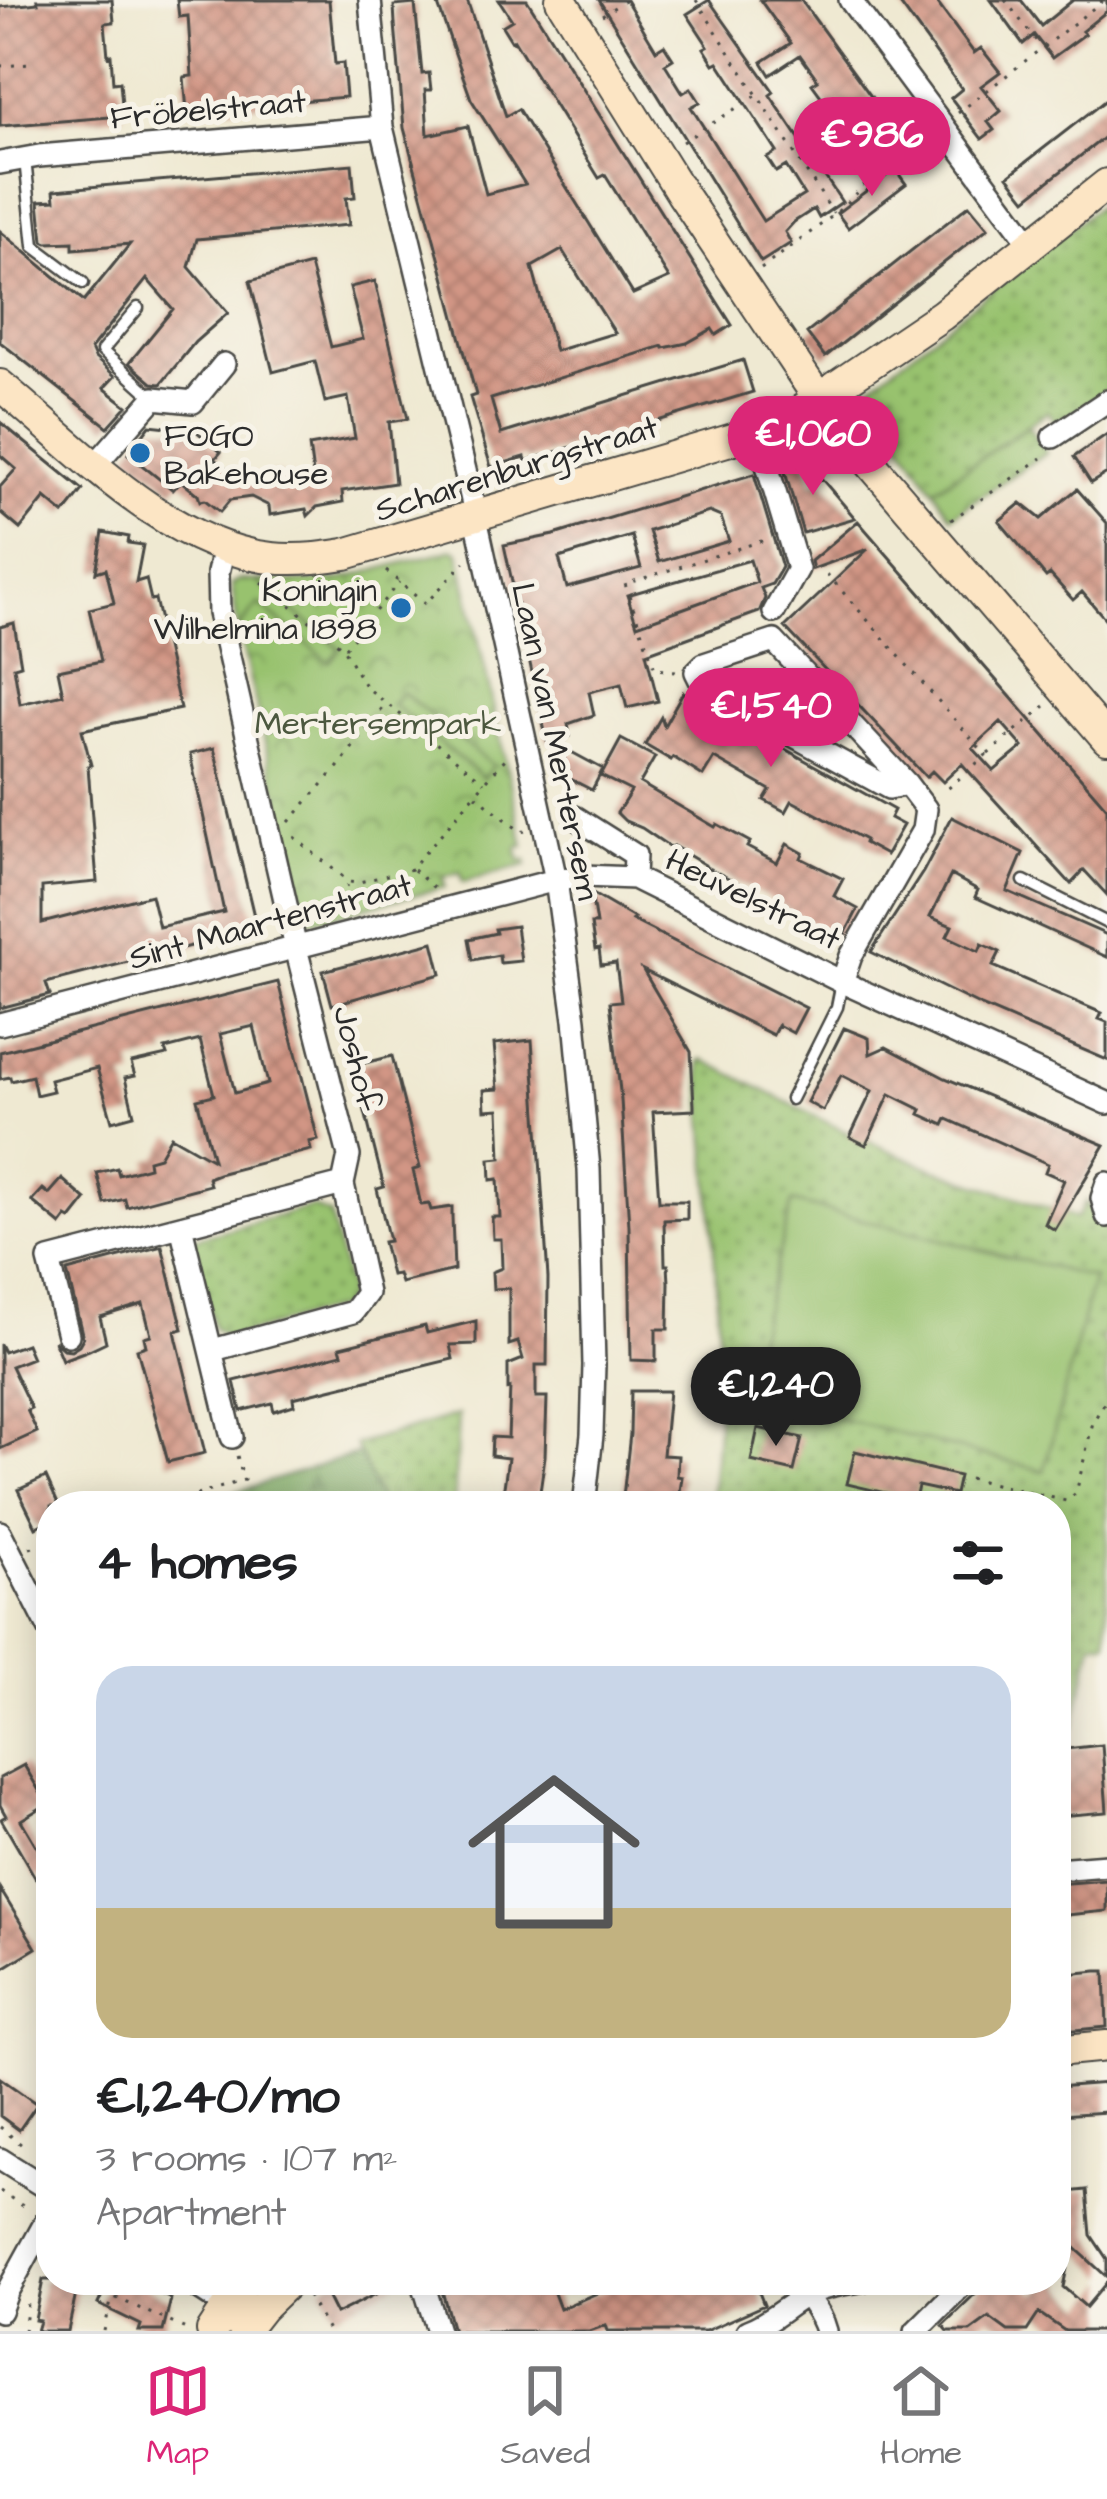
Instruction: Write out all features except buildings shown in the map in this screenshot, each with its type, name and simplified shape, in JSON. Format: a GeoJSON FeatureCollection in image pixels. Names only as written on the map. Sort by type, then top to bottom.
{"type":"FeatureCollection","features":[{"type":"Feature","properties":{"kind":"street","name":"Laan van Mertersem"},"geometry":{"type":"LineString","coordinates":[[370,0],[382,127],[476,517],[556,880],[590,1187],[594,1348],[586,1491]]}},
{"type":"Feature","properties":{"kind":"street"},"geometry":{"type":"LineString","coordinates":[[561,0],[658,157],[819,399],[1064,689],[1103,726]]}},
{"type":"Feature","properties":{"kind":"street"},"geometry":{"type":"LineString","coordinates":[[850,0],[1031,244]]}},
{"type":"Feature","properties":{"kind":"street","name":"Fröbelstraat"},"geometry":{"type":"LineString","coordinates":[[0,163],[382,127]]}},
{"type":"Feature","properties":{"kind":"street","name":"Scharenburgstraat"},"geometry":{"type":"LineString","coordinates":[[224,547],[265,557],[321,557],[379,547],[787,420],[942,315],[1107,184]]}},
{"type":"Feature","properties":{"kind":"street"},"geometry":{"type":"LineString","coordinates":[[95,465],[154,398],[193,402],[224,364]]}},
{"type":"Feature","properties":{"kind":"street"},"geometry":{"type":"LineString","coordinates":[[0,385],[156,514],[224,547],[218,573],[219,613],[296,948]]}},
{"type":"Feature","properties":{"kind":"street"},"geometry":{"type":"LineString","coordinates":[[1053,437],[1107,401]]}},
{"type":"Feature","properties":{"kind":"street"},"geometry":{"type":"LineString","coordinates":[[757,432],[798,569],[774,612]]}},
{"type":"Feature","properties":{"kind":"street"},"geometry":{"type":"LineString","coordinates":[[842,982],[851,956],[923,830],[926,808],[907,784],[774,641],[704,664],[696,672],[704,686],[889,788],[907,784]]}},
{"type":"Feature","properties":{"kind":"street","name":"Heuvelstraat"},"geometry":{"type":"LineString","coordinates":[[574,817],[634,855],[634,878]]}},
{"type":"Feature","properties":{"kind":"street","name":"Heuvelstraat"},"geometry":{"type":"LineString","coordinates":[[556,880],[634,878],[842,982],[1107,1103]]}},
{"type":"Feature","properties":{"kind":"street","name":"Sint Maartenstraat"},"geometry":{"type":"LineString","coordinates":[[0,1024],[556,880]]}},
{"type":"Feature","properties":{"kind":"street","name":"Joshof"},"geometry":{"type":"LineString","coordinates":[[212,1350],[353,1312],[367,1293],[343,1184],[349,1156],[296,948]]}},
{"type":"Feature","properties":{"kind":"street"},"geometry":{"type":"LineString","coordinates":[[68,1335],[50,1260],[343,1184]]}},
{"type":"Feature","properties":{"kind":"street"},"geometry":{"type":"LineString","coordinates":[[1107,1184],[1102,1198],[1107,1216]]}},
{"type":"Feature","properties":{"kind":"street"},"geometry":{"type":"LineString","coordinates":[[181,1226],[232,1437]]}},
{"type":"Feature","properties":{"kind":"street"},"geometry":{"type":"LineString","coordinates":[[0,1532],[36,1603]]}},
{"type":"Feature","properties":{"kind":"street"},"geometry":{"type":"LineString","coordinates":[[1071,1868],[1107,1865]]}},
{"type":"Feature","properties":{"kind":"street"},"geometry":{"type":"LineString","coordinates":[[1071,2050],[1107,2046]]}},
{"type":"Feature","properties":{"kind":"street"},"geometry":{"type":"LineString","coordinates":[[0,2158],[36,2181]]}},
{"type":"Feature","properties":{"kind":"street"},"geometry":{"type":"LineString","coordinates":[[0,2312],[36,2238]]}},
{"type":"Feature","properties":{"kind":"street"},"geometry":{"type":"LineString","coordinates":[[203,2295],[233,2322],[287,2295]]}},
{"type":"Feature","properties":{"kind":"street"},"geometry":{"type":"LineString","coordinates":[[427,2295],[438,2331]]}},
{"type":"Feature","properties":{"kind":"street"},"geometry":{"type":"LineString","coordinates":[[747,2331],[765,2325],[795,2295]]}},
{"type":"Feature","properties":{"kind":"street"},"geometry":{"type":"LineString","coordinates":[[807,2295],[821,2313],[826,2331]]}},
{"type":"Feature","properties":{"kind":"street"},"geometry":{"type":"LineString","coordinates":[[916,2331],[952,2295]]}},
{"type":"Feature","properties":{"kind":"lane"},"geometry":{"type":"LineString","coordinates":[[32,158],[34,246],[83,284]]}},
{"type":"Feature","properties":{"kind":"lane"},"geometry":{"type":"LineString","coordinates":[[138,308],[102,351],[154,398]]}},
{"type":"Feature","properties":{"kind":"lane"},"geometry":{"type":"LineString","coordinates":[[1024,881],[1107,923]]}},
{"type":"Feature","properties":{"kind":"lane","name":"Heuvelstraat"},"geometry":{"type":"LineString","coordinates":[[790,1099],[837,1007],[842,982]]}},
{"type":"Feature","properties":{"kind":"path"},"geometry":{"type":"LineString","coordinates":[[579,29],[626,0]]}},
{"type":"Feature","properties":{"kind":"path"},"geometry":{"type":"LineString","coordinates":[[696,0],[834,214]]}},
{"type":"Feature","properties":{"kind":"path"},"geometry":{"type":"LineString","coordinates":[[1005,0],[1042,48]]}},
{"type":"Feature","properties":{"kind":"path"},"geometry":{"type":"LineString","coordinates":[[742,283],[1104,0]]}},
{"type":"Feature","properties":{"kind":"path"},"geometry":{"type":"LineString","coordinates":[[0,66],[31,64]]}},
{"type":"Feature","properties":{"kind":"path"},"geometry":{"type":"LineString","coordinates":[[658,157],[758,95]]}},
{"type":"Feature","properties":{"kind":"path"},"geometry":{"type":"LineString","coordinates":[[931,534],[1060,446],[1053,437]]}},
{"type":"Feature","properties":{"kind":"path"},"geometry":{"type":"LineString","coordinates":[[696,672],[655,669],[626,584],[787,533]]}},
{"type":"Feature","properties":{"kind":"path"},"geometry":{"type":"LineString","coordinates":[[379,547],[384,570],[425,604],[462,563],[485,558]]}},
{"type":"Feature","properties":{"kind":"path"},"geometry":{"type":"LineString","coordinates":[[265,557],[261,581],[344,650],[365,686],[484,782]]}},
{"type":"Feature","properties":{"kind":"path"},"geometry":{"type":"LineString","coordinates":[[827,574],[986,755]]}},
{"type":"Feature","properties":{"kind":"path"},"geometry":{"type":"LineString","coordinates":[[344,650],[399,582]]}},
{"type":"Feature","properties":{"kind":"path"},"geometry":{"type":"LineString","coordinates":[[926,808],[1064,689]]}},
{"type":"Feature","properties":{"kind":"path"},"geometry":{"type":"LineString","coordinates":[[386,703],[284,829],[349,882],[411,869],[505,758],[528,753]]}},
{"type":"Feature","properties":{"kind":"path"},"geometry":{"type":"LineString","coordinates":[[474,794],[521,832],[545,827]]}},
{"type":"Feature","properties":{"kind":"path"},"geometry":{"type":"LineString","coordinates":[[411,869],[437,889],[443,910]]}},
{"type":"Feature","properties":{"kind":"path"},"geometry":{"type":"LineString","coordinates":[[328,940],[322,918],[349,882]]}},
{"type":"Feature","properties":{"kind":"path"},"geometry":{"type":"LineString","coordinates":[[1071,1497],[1076,1493],[1093,1422],[1107,1398]]}},
{"type":"Feature","properties":{"kind":"path"},"geometry":{"type":"LineString","coordinates":[[209,1491],[244,1480],[232,1437]]}},
{"type":"Feature","properties":{"kind":"path"},"geometry":{"type":"LineString","coordinates":[[969,1478],[1024,1491]]}},
{"type":"Feature","properties":{"kind":"path"},"geometry":{"type":"LineString","coordinates":[[0,2191],[36,2210]]}},
{"type":"Feature","properties":{"kind":"path"},"geometry":{"type":"LineString","coordinates":[[303,2295],[328,2331]]}},
{"type":"Feature","properties":{"kind":"path"},"geometry":{"type":"LineString","coordinates":[[104,2331],[112,2296],[189,2331]]}},
{"type":"Feature","properties":{"kind":"green space"},"geometry":{"type":"Polygon","coordinates":[[[1107,199],[1107,390],[1057,424],[1048,411],[934,490],[874,402],[879,398],[870,386],[1107,199]]]}},
{"type":"Feature","properties":{"kind":"green space"},"geometry":{"type":"Polygon","coordinates":[[[1028,426],[1046,452],[952,516],[934,490],[1028,426]]]}},
{"type":"Feature","properties":{"kind":"green space","name":"Mertersempark"},"geometry":{"type":"Polygon","coordinates":[[[454,549],[459,552],[524,846],[517,847],[520,861],[526,860],[527,865],[463,882],[460,872],[443,877],[445,887],[307,919],[238,629],[232,585],[239,580],[339,580],[454,549]]]}},
{"type":"Feature","properties":{"kind":"green space"},"geometry":{"type":"Polygon","coordinates":[[[239,580],[256,581],[340,649],[329,662],[259,604],[238,629],[232,585],[239,580]]]}},
{"type":"Feature","properties":{"kind":"green space"},"geometry":{"type":"Polygon","coordinates":[[[402,692],[493,766],[483,778],[392,704],[402,692]]]}},
{"type":"Feature","properties":{"kind":"green space"},"geometry":{"type":"Polygon","coordinates":[[[700,1062],[931,1168],[1077,1218],[1086,1201],[1107,1233],[1107,1323],[1102,1341],[1107,1349],[1107,1642],[1093,1642],[1074,1727],[1071,1491],[712,1491],[718,1340],[700,1062]]]}},
{"type":"Feature","properties":{"kind":"green space"},"geometry":{"type":"Polygon","coordinates":[[[792,1202],[1093,1278],[1044,1471],[743,1394],[792,1202]]]}},
{"type":"Feature","properties":{"kind":"green space"},"geometry":{"type":"Polygon","coordinates":[[[313,1207],[330,1215],[348,1289],[346,1300],[340,1307],[228,1338],[214,1329],[191,1239],[313,1207]]]}},
{"type":"Feature","properties":{"kind":"green space"},"geometry":{"type":"Polygon","coordinates":[[[458,1415],[455,1491],[375,1491],[355,1445],[458,1415]]]}},
{"type":"Feature","properties":{"kind":"green space"},"geometry":{"type":"Polygon","coordinates":[[[359,1453],[375,1491],[239,1491],[359,1453]]]}},
{"type":"Feature","properties":{"kind":"place","name":"FOGO Bakehouse"},"geometry":{"type":"Point","coordinates":[140,453]}},
{"type":"Feature","properties":{"kind":"place","name":"Koningin Wilhelmina 1898"},"geometry":{"type":"Point","coordinates":[401,608]}}]}
